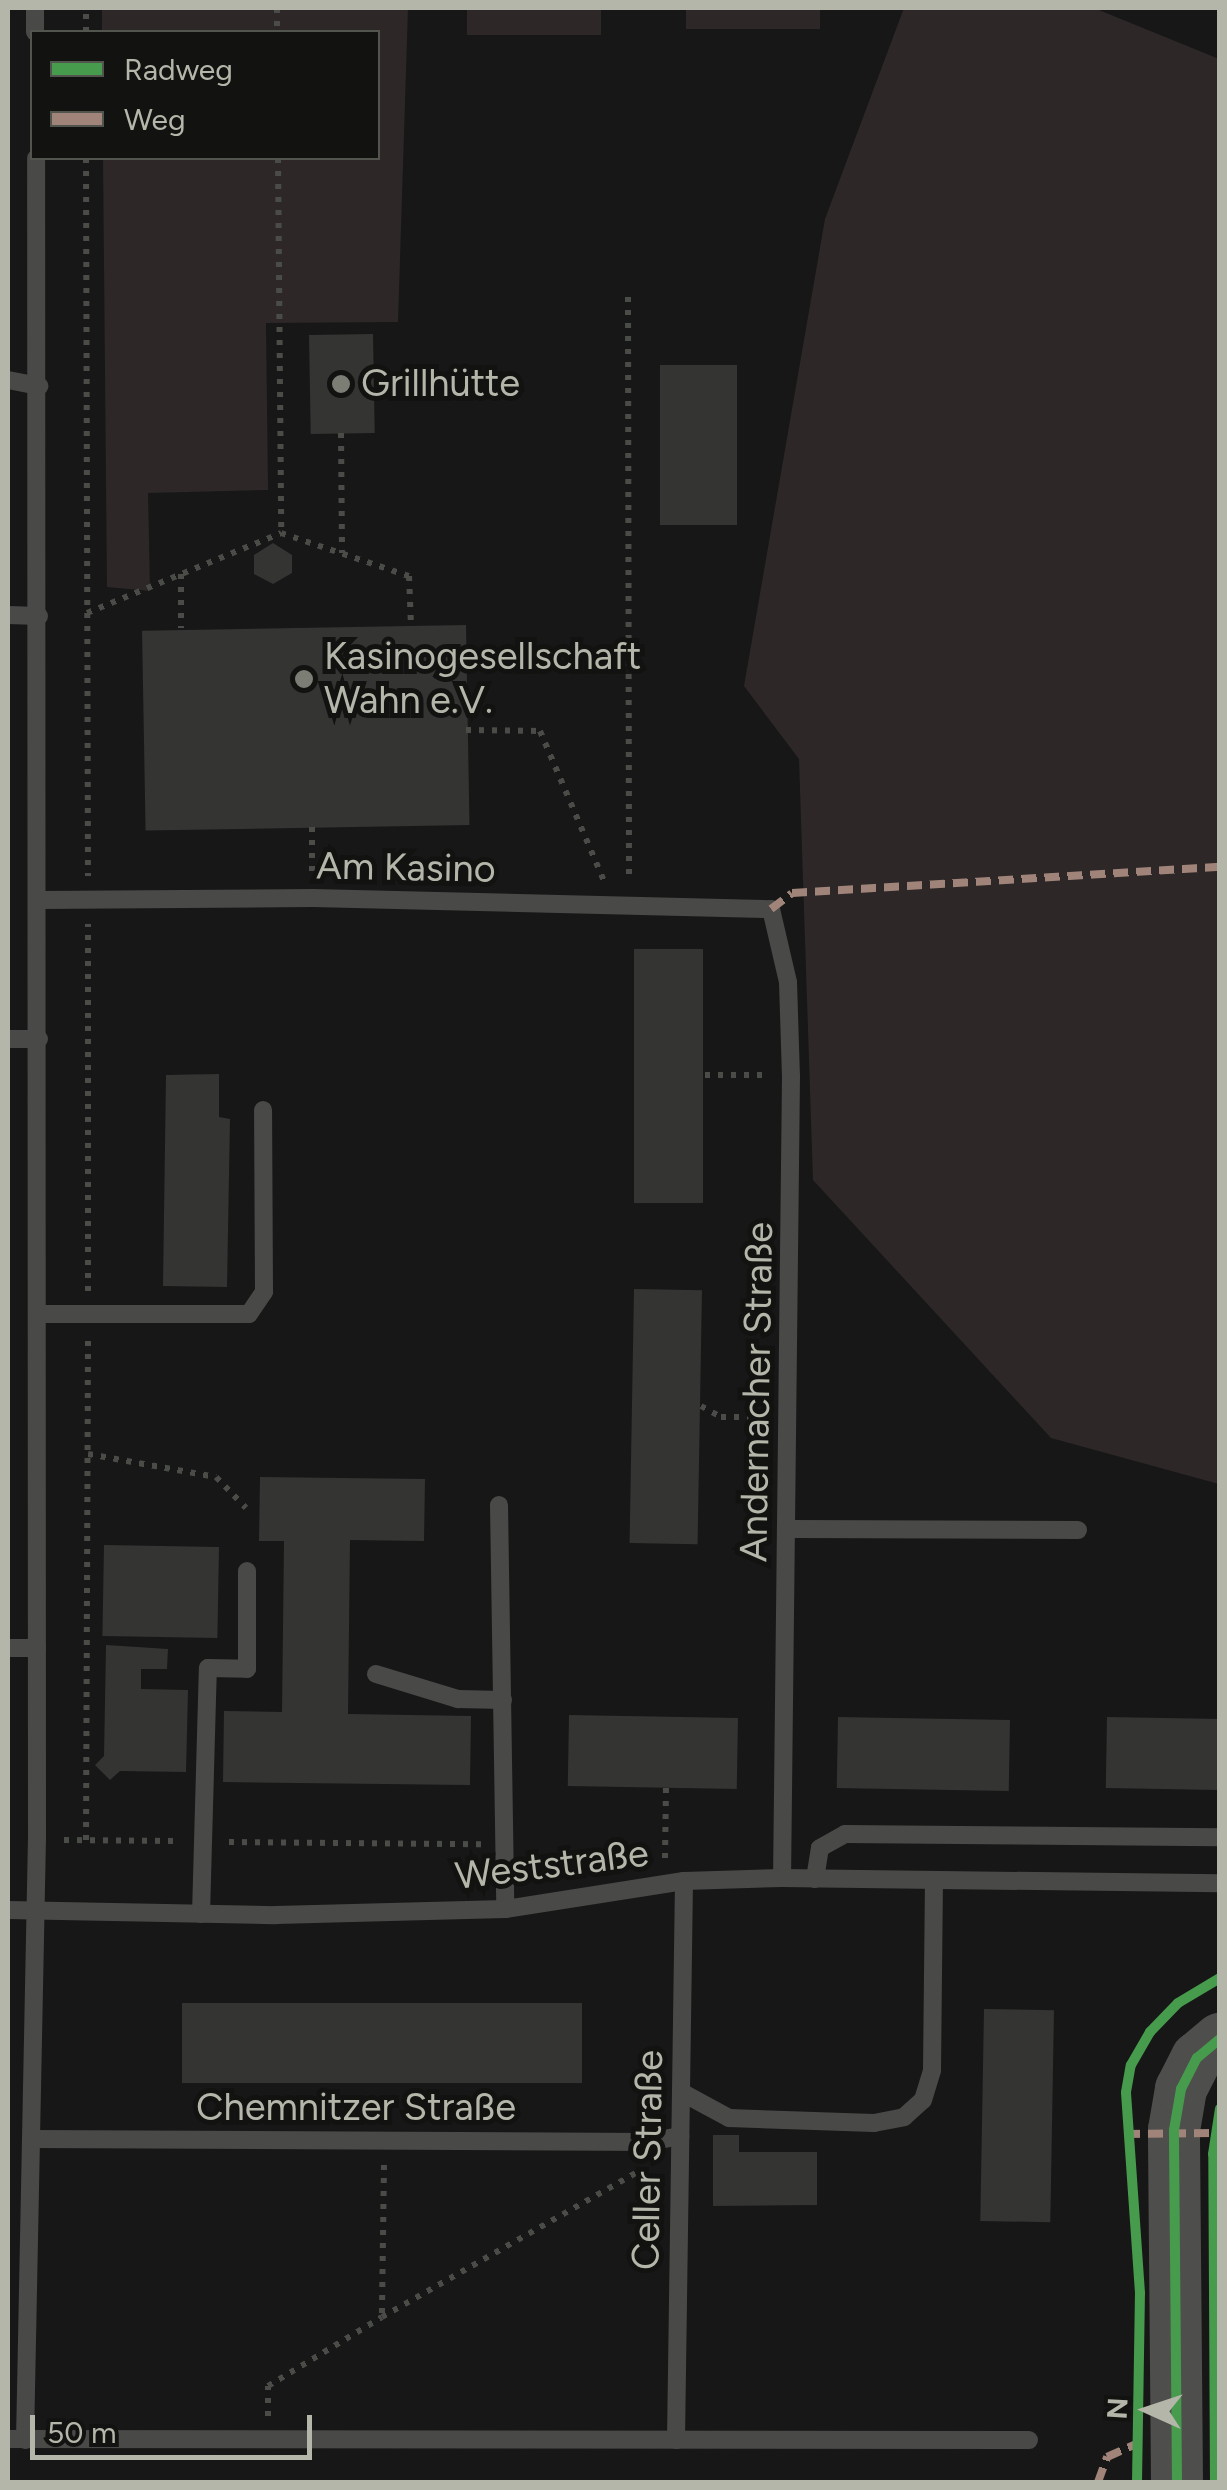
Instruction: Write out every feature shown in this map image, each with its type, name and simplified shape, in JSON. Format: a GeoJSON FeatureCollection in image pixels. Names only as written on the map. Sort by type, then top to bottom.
{"type":"FeatureCollection","features":[{"type":"Feature","properties":{"kind":"street"},"geometry":{"type":"LineString","coordinates":[[1178,2482],[1174,2130],[1189,2073],[1220,2039]]}},
{"type":"Feature","properties":{"kind":"lane"},"geometry":{"type":"LineString","coordinates":[[36,160],[40,900],[37,1840],[31,2139],[16,2440],[1029,2440]]}},
{"type":"Feature","properties":{"kind":"lane"},"geometry":{"type":"LineString","coordinates":[[8,380],[39,386]]}},
{"type":"Feature","properties":{"kind":"lane"},"geometry":{"type":"LineString","coordinates":[[8,615],[39,616]]}},
{"type":"Feature","properties":{"kind":"lane","name":"Am Kasino"},"geometry":{"type":"LineString","coordinates":[[40,900],[313,898],[770,909]]}},
{"type":"Feature","properties":{"kind":"lane","name":"Andernacher Straße"},"geometry":{"type":"LineString","coordinates":[[770,909],[788,982],[792,1076],[782,1878]]}},
{"type":"Feature","properties":{"kind":"lane"},"geometry":{"type":"LineString","coordinates":[[8,1040],[39,1040]]}},
{"type":"Feature","properties":{"kind":"lane"},"geometry":{"type":"LineString","coordinates":[[37,1314],[250,1314],[264,1292],[263,1110]]}},
{"type":"Feature","properties":{"kind":"lane"},"geometry":{"type":"LineString","coordinates":[[499,1504],[506,1909]]}},
{"type":"Feature","properties":{"kind":"lane"},"geometry":{"type":"LineString","coordinates":[[788,1528],[1078,1530]]}},
{"type":"Feature","properties":{"kind":"lane"},"geometry":{"type":"LineString","coordinates":[[201,1914],[208,1668],[247,1669],[247,1571]]}},
{"type":"Feature","properties":{"kind":"lane"},"geometry":{"type":"LineString","coordinates":[[8,1648],[37,1648]]}},
{"type":"Feature","properties":{"kind":"lane"},"geometry":{"type":"LineString","coordinates":[[376,1674],[458,1699],[503,1700]]}},
{"type":"Feature","properties":{"kind":"lane"},"geometry":{"type":"LineString","coordinates":[[815,1878],[820,1848],[845,1834],[1220,1837]]}},
{"type":"Feature","properties":{"kind":"lane","name":"Weststraße"},"geometry":{"type":"LineString","coordinates":[[8,1910],[201,1914],[506,1909],[675,1883],[782,1878],[1220,1884]]}},
{"type":"Feature","properties":{"kind":"lane"},"geometry":{"type":"LineString","coordinates":[[682,2092],[729,2118],[874,2123],[904,2117],[923,2100],[932,2070],[934,1880]]}},
{"type":"Feature","properties":{"kind":"lane","name":"Celler Straße"},"geometry":{"type":"LineString","coordinates":[[675,1883],[682,2092],[676,2440]]}},
{"type":"Feature","properties":{"kind":"lane","name":"Chemnitzer Straße"},"geometry":{"type":"LineString","coordinates":[[31,2139],[649,2142],[680,2136]]}},
{"type":"Feature","properties":{"kind":"path"},"geometry":{"type":"LineString","coordinates":[[86,160],[86,1840]]}},
{"type":"Feature","properties":{"kind":"path"},"geometry":{"type":"LineString","coordinates":[[278,160],[281,532]]}},
{"type":"Feature","properties":{"kind":"path"},"geometry":{"type":"LineString","coordinates":[[622,905],[628,298]]}},
{"type":"Feature","properties":{"kind":"path"},"geometry":{"type":"LineString","coordinates":[[341,433],[342,553]]}},
{"type":"Feature","properties":{"kind":"path"},"geometry":{"type":"LineString","coordinates":[[88,613],[281,532],[409,576],[410,626]]}},
{"type":"Feature","properties":{"kind":"path"},"geometry":{"type":"LineString","coordinates":[[181,574],[181,628]]}},
{"type":"Feature","properties":{"kind":"path"},"geometry":{"type":"LineString","coordinates":[[466,730],[540,731],[622,905]]}},
{"type":"Feature","properties":{"kind":"path"},"geometry":{"type":"LineString","coordinates":[[312,826],[313,898]]}},
{"type":"Feature","properties":{"kind":"path"},"geometry":{"type":"LineString","coordinates":[[705,1075],[792,1076]]}},
{"type":"Feature","properties":{"kind":"path"},"geometry":{"type":"LineString","coordinates":[[701,1406],[720,1417],[790,1418]]}},
{"type":"Feature","properties":{"kind":"path"},"geometry":{"type":"LineString","coordinates":[[88,1454],[216,1477],[246,1508]]}},
{"type":"Feature","properties":{"kind":"path"},"geometry":{"type":"LineString","coordinates":[[666,1788],[675,1883]]}},
{"type":"Feature","properties":{"kind":"path"},"geometry":{"type":"LineString","coordinates":[[37,1840],[506,1844]]}},
{"type":"Feature","properties":{"kind":"path"},"geometry":{"type":"LineString","coordinates":[[382,2317],[384,2140]]}},
{"type":"Feature","properties":{"kind":"path"},"geometry":{"type":"LineString","coordinates":[[268,2438],[268,2386],[640,2171],[649,2142]]}},
{"type":"Feature","properties":{"kind":"shaded area"},"geometry":{"type":"Polygon","coordinates":[[[102,8],[408,8],[398,322],[266,323],[268,490],[148,493],[150,591],[107,587],[103,160],[380,160],[380,30],[102,30],[102,8]]]}},
{"type":"Feature","properties":{"kind":"shaded area"},"geometry":{"type":"Polygon","coordinates":[[[467,8],[601,8],[601,35],[467,35],[467,8]]]}},
{"type":"Feature","properties":{"kind":"shaded area"},"geometry":{"type":"Polygon","coordinates":[[[686,8],[820,8],[820,29],[686,29],[686,8]]]}},
{"type":"Feature","properties":{"kind":"shaded area"},"geometry":{"type":"Polygon","coordinates":[[[904,8],[1094,8],[1219,59],[1219,1484],[1051,1438],[813,1180],[799,759],[744,686],[825,219],[904,8]]]}},
{"type":"Feature","properties":{"kind":"building","name":"Grillhütte"},"geometry":{"type":"Polygon","coordinates":[[[373,334],[375,433],[311,434],[309,335],[373,334]]]}},
{"type":"Feature","properties":{"kind":"building"},"geometry":{"type":"Polygon","coordinates":[[[660,365],[737,365],[737,525],[660,525],[660,365]]]}},
{"type":"Feature","properties":{"kind":"building"},"geometry":{"type":"Polygon","coordinates":[[[273,543],[292,555],[292,573],[273,584],[254,574],[254,555],[273,543]]]}},
{"type":"Feature","properties":{"kind":"building","name":"Kasinogesellschaft Wahn e.V."},"geometry":{"type":"Polygon","coordinates":[[[466,625],[469,825],[146,831],[142,631],[466,625]]]}},
{"type":"Feature","properties":{"kind":"building"},"geometry":{"type":"Polygon","coordinates":[[[634,949],[703,949],[703,1203],[634,1203],[634,949]]]}},
{"type":"Feature","properties":{"kind":"building"},"geometry":{"type":"Polygon","coordinates":[[[219,1074],[219,1117],[230,1119],[227,1287],[163,1286],[166,1075],[219,1074]]]}},
{"type":"Feature","properties":{"kind":"building"},"geometry":{"type":"Polygon","coordinates":[[[634,1289],[702,1290],[698,1544],[630,1543],[634,1289]]]}},
{"type":"Feature","properties":{"kind":"building"},"geometry":{"type":"Polygon","coordinates":[[[260,1477],[425,1479],[424,1541],[350,1540],[348,1714],[471,1716],[470,1785],[223,1782],[224,1711],[282,1712],[284,1541],[259,1541],[260,1477]]]}},
{"type":"Feature","properties":{"kind":"building"},"geometry":{"type":"Polygon","coordinates":[[[104,1545],[219,1547],[217,1638],[102,1636],[104,1545]]]}},
{"type":"Feature","properties":{"kind":"building"},"geometry":{"type":"Polygon","coordinates":[[[106,1645],[168,1649],[167,1669],[141,1669],[141,1689],[188,1690],[186,1772],[120,1771],[110,1780],[95,1765],[104,1756],[106,1645]]]}},
{"type":"Feature","properties":{"kind":"building"},"geometry":{"type":"Polygon","coordinates":[[[569,1715],[738,1718],[737,1789],[568,1786],[569,1715]]]}},
{"type":"Feature","properties":{"kind":"building"},"geometry":{"type":"Polygon","coordinates":[[[838,1717],[1010,1720],[1009,1791],[837,1788],[838,1717]]]}},
{"type":"Feature","properties":{"kind":"building"},"geometry":{"type":"Polygon","coordinates":[[[1107,1717],[1220,1719],[1219,1790],[1106,1788],[1107,1717]]]}},
{"type":"Feature","properties":{"kind":"building"},"geometry":{"type":"Polygon","coordinates":[[[182,2003],[582,2003],[582,2083],[182,2083],[182,2003]]]}},
{"type":"Feature","properties":{"kind":"building"},"geometry":{"type":"Polygon","coordinates":[[[984,2009],[1054,2010],[1050,2222],[980,2221],[984,2009]]]}},
{"type":"Feature","properties":{"kind":"building"},"geometry":{"type":"Polygon","coordinates":[[[713,2135],[739,2135],[739,2152],[817,2152],[817,2205],[713,2206],[713,2135]]]}},
{"type":"Feature","properties":{"kind":"marked path"},"geometry":{"type":"LineString","coordinates":[[771,909],[792,893],[1220,867]]}},
{"type":"Feature","properties":{"kind":"marked path"},"geometry":{"type":"LineString","coordinates":[[1125,2134],[1214,2133]]}},
{"type":"Feature","properties":{"kind":"marked path"},"geometry":{"type":"LineString","coordinates":[[1098,2482],[1107,2457],[1138,2443]]}},
{"type":"Feature","properties":{"kind":"cycle path"},"geometry":{"type":"LineString","coordinates":[[1137,2482],[1140,2293],[1126,2092],[1131,2065],[1150,2032],[1178,2003],[1220,1978]]}},
{"type":"Feature","properties":{"kind":"cycle path"},"geometry":{"type":"LineString","coordinates":[[1177,2482],[1174,2130],[1181,2089],[1197,2058],[1220,2039]]}},
{"type":"Feature","properties":{"kind":"cycle path"},"geometry":{"type":"LineString","coordinates":[[1215,2482],[1213,2154],[1220,2109]]}},
{"type":"Feature","properties":{"kind":"place","name":"Grillhütte"},"geometry":{"type":"Point","coordinates":[341,384]}},
{"type":"Feature","properties":{"kind":"place","name":"Kasinogesellschaft Wahn e.V."},"geometry":{"type":"Point","coordinates":[304,679]}}]}
